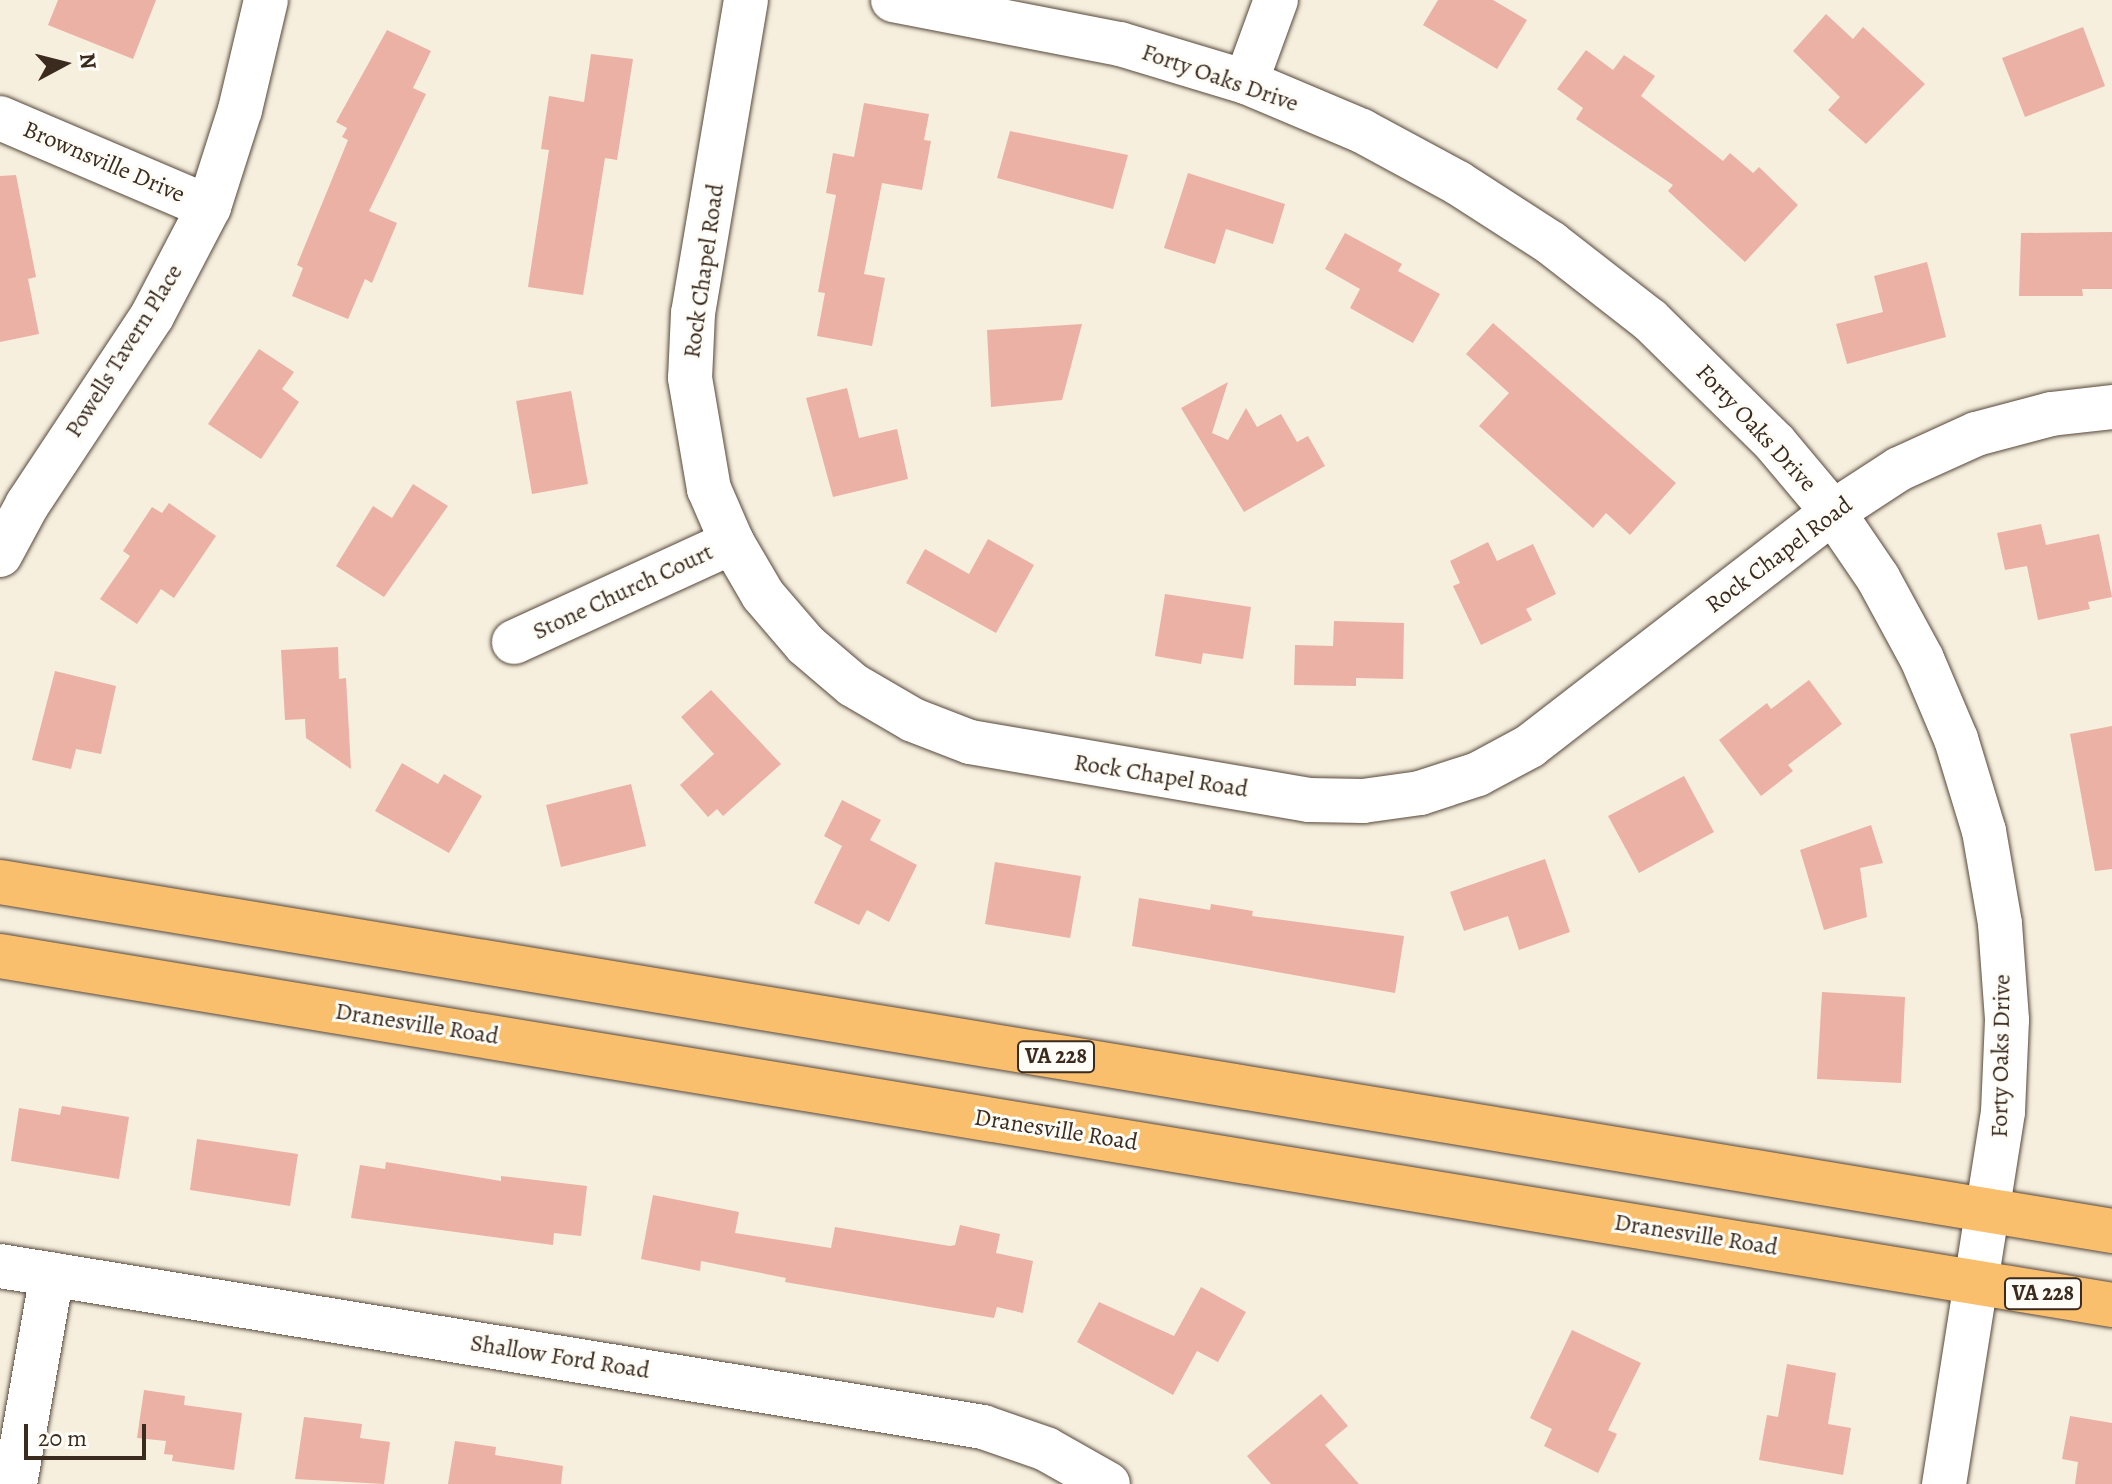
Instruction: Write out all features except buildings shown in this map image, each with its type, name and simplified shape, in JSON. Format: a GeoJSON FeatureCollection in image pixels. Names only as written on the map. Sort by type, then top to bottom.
{"type":"FeatureCollection","features":[{"type":"Feature","properties":{"kind":"main road","name":"VA 228"},"geometry":{"type":"LineString","coordinates":[[0,882],[2112,1231]]}},
{"type":"Feature","properties":{"kind":"main road","name":"Dranesville Road"},"geometry":{"type":"LineString","coordinates":[[0,956],[2112,1305]]}},
{"type":"Feature","properties":{"kind":"street","name":"Powells Tavern Place"},"geometry":{"type":"LineString","coordinates":[[0,555],[27,505],[152,316],[209,207],[240,110],[266,0]]}},
{"type":"Feature","properties":{"kind":"street","name":"Rock Chapel Road"},"geometry":{"type":"LineString","coordinates":[[746,0],[693,313],[690,378],[709,489],[732,542],[763,595],[806,645],[853,685],[913,720],[970,742],[1035,756],[1309,800],[1363,801],[1420,793],[1478,774],[1530,746],[1833,512],[1899,469],[1976,434],[2051,414],[2112,407]]}},
{"type":"Feature","properties":{"kind":"street","name":"Forty Oaks Drive"},"geometry":{"type":"LineString","coordinates":[[893,0],[1120,44],[1246,82],[1376,139],[1458,183],[1551,243],[1678,345],[1775,443],[1833,512],[1878,578],[1922,659],[1956,739],[1984,831],[2000,924],[2007,1020],[2003,1112],[1991,1211],[1974,1283],[1944,1484]]}},
{"type":"Feature","properties":{"kind":"street"},"geometry":{"type":"LineString","coordinates":[[1246,82],[1276,0]]}},
{"type":"Feature","properties":{"kind":"street","name":"Brownsville Drive"},"geometry":{"type":"LineString","coordinates":[[0,118],[209,207]]}},
{"type":"Feature","properties":{"kind":"street","name":"Stone Church Court"},"geometry":{"type":"LineString","coordinates":[[514,642],[732,542]]}},
{"type":"Feature","properties":{"kind":"street","name":"Shallow Ford Road"},"geometry":{"type":"LineString","coordinates":[[0,1266],[983,1427],[1046,1449],[1108,1484]]}},
{"type":"Feature","properties":{"kind":"street"},"geometry":{"type":"LineString","coordinates":[[15,1484],[52,1274]]}}]}
